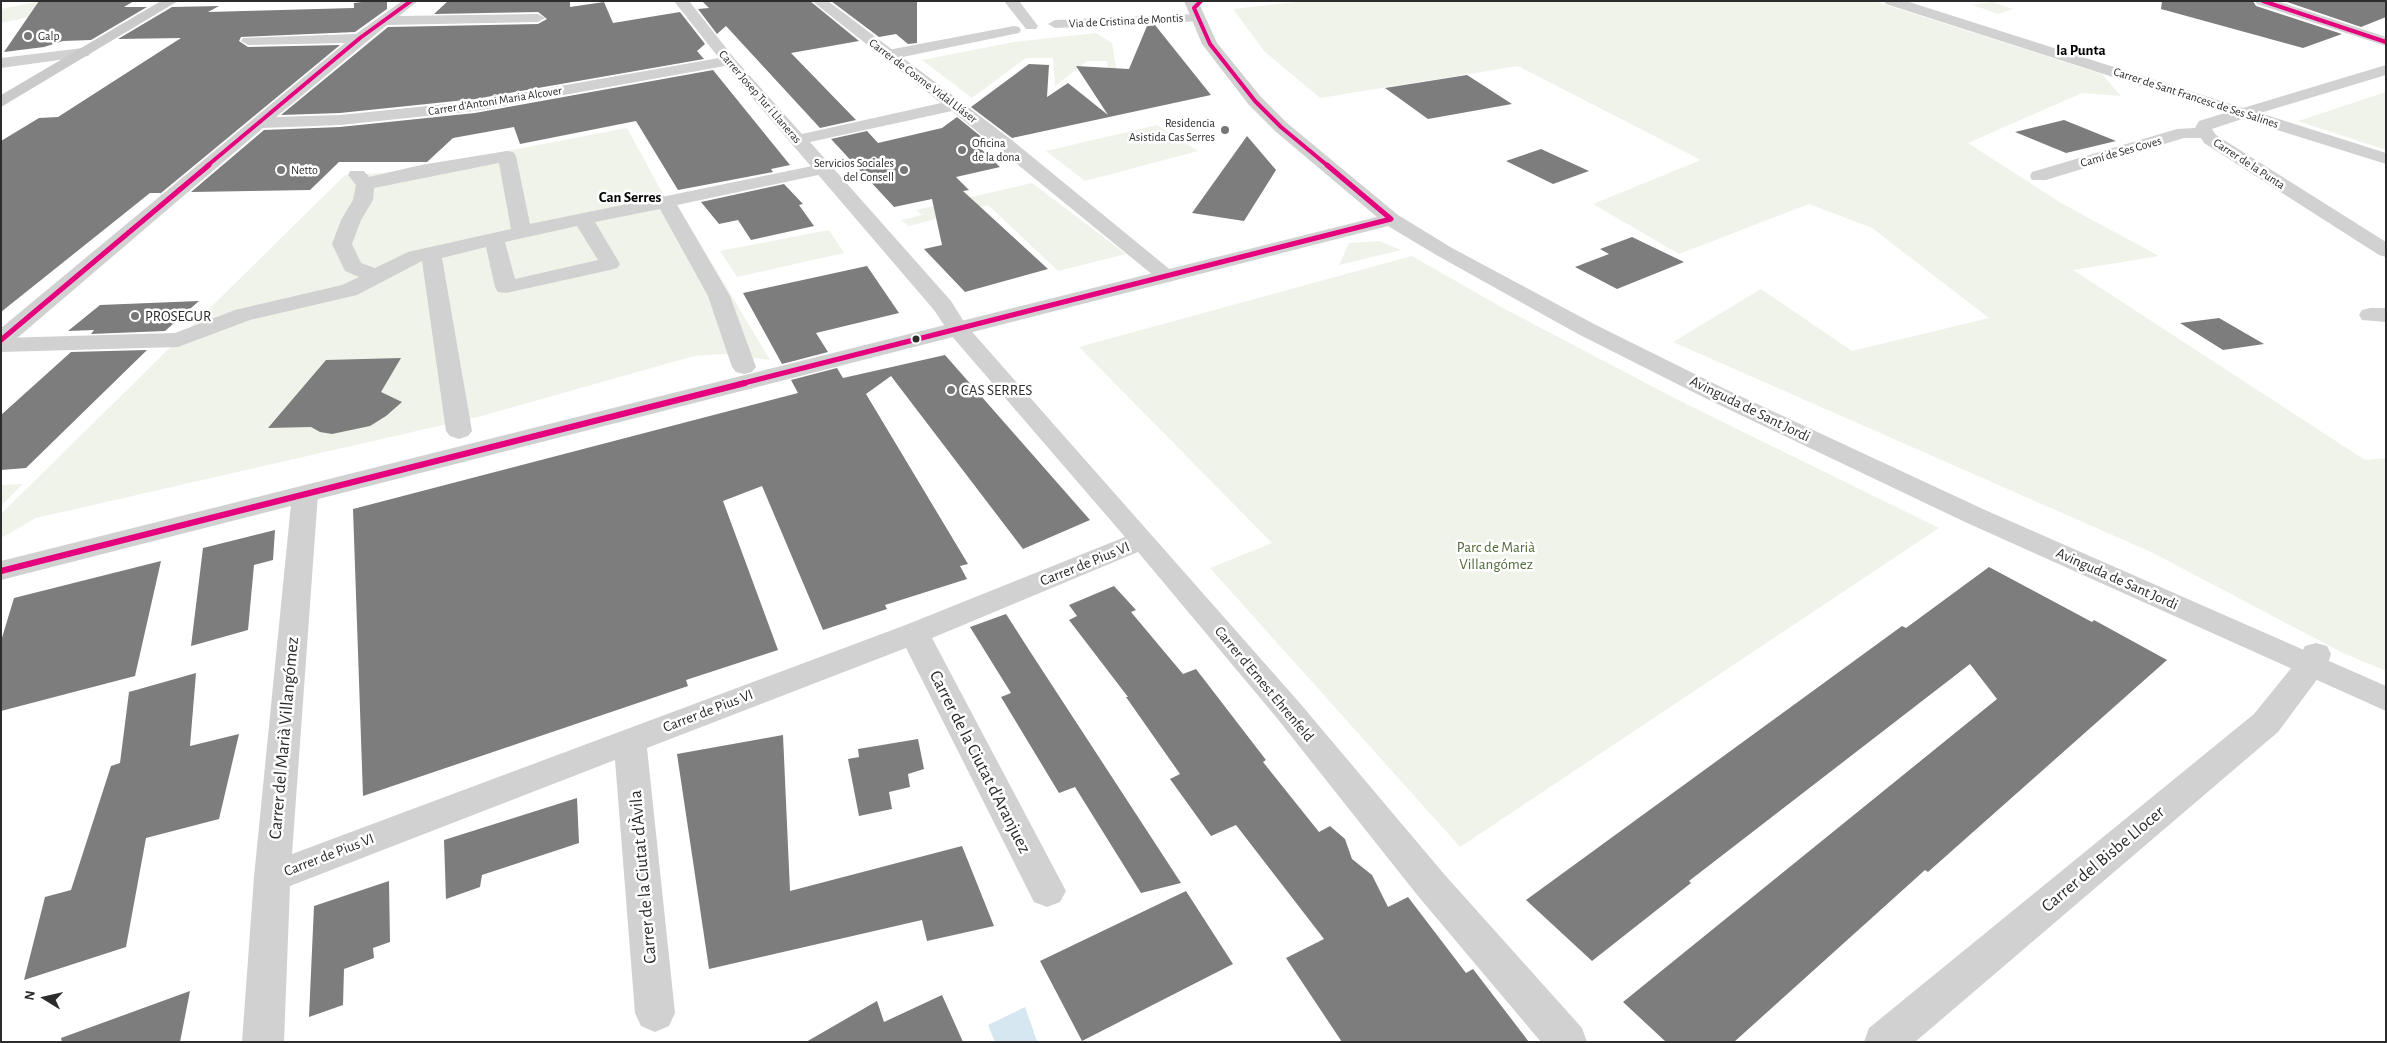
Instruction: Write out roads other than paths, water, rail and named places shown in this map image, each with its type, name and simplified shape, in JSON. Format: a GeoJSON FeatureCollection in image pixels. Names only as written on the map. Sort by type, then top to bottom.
{"type":"FeatureCollection","features":[{"type":"Feature","properties":{"kind":"main road"},"geometry":{"type":"LineString","coordinates":[[1,102],[171,1]]}},
{"type":"Feature","properties":{"kind":"street"},"geometry":{"type":"LineString","coordinates":[[1,340],[360,38],[386,21],[411,1]]}},
{"type":"Feature","properties":{"kind":"street","name":"Carrer Josep Tur i Llaneras"},"geometry":{"type":"LineString","coordinates":[[681,1],[729,61],[943,306],[958,329]]}},
{"type":"Feature","properties":{"kind":"street","name":"Carrer de Cosme Vidal Lláser"},"geometry":{"type":"LineString","coordinates":[[819,1],[1121,237],[1166,276]]}},
{"type":"Feature","properties":{"kind":"street"},"geometry":{"type":"LineString","coordinates":[[1011,1],[1024,25]]}},
{"type":"Feature","properties":{"kind":"street","name":"Carrer de Sant Francesc de Ses Salines"},"geometry":{"type":"LineString","coordinates":[[1891,1],[2386,160]]}},
{"type":"Feature","properties":{"kind":"street"},"geometry":{"type":"LineString","coordinates":[[2262,1],[2386,42]]}},
{"type":"Feature","properties":{"kind":"street","name":"Via de Cristina de Montis"},"geometry":{"type":"LineString","coordinates":[[888,55],[1039,20],[1055,24],[1196,7]]}},
{"type":"Feature","properties":{"kind":"street","name":"Avinguda de Sant Jordi"},"geometry":{"type":"LineString","coordinates":[[1196,7],[1210,44],[1255,101],[1281,127],[1391,219],[1445,252],[1586,328],[1716,394],[1975,516],[2313,660],[2386,698]]}},
{"type":"Feature","properties":{"kind":"street"},"geometry":{"type":"LineString","coordinates":[[386,21],[538,18]]}},
{"type":"Feature","properties":{"kind":"street"},"geometry":{"type":"LineString","coordinates":[[248,41],[360,38]]}},
{"type":"Feature","properties":{"kind":"street"},"geometry":{"type":"LineString","coordinates":[[1,63],[83,53]]}},
{"type":"Feature","properties":{"kind":"street","name":"Carrer d'Antoni Maria Alcover"},"geometry":{"type":"LineString","coordinates":[[260,123],[340,120],[475,106],[729,61]]}},
{"type":"Feature","properties":{"kind":"street","name":"Carrer de la Punta"},"geometry":{"type":"LineString","coordinates":[[2386,70],[2205,125],[2203,129],[2210,139],[2386,251]]}},
{"type":"Feature","properties":{"kind":"street"},"geometry":{"type":"LineString","coordinates":[[797,140],[954,105]]}},
{"type":"Feature","properties":{"kind":"street","name":"Camí de Ses Coves"},"geometry":{"type":"LineString","coordinates":[[2039,176],[2183,134],[2204,133]]}},
{"type":"Feature","properties":{"kind":"street"},"geometry":{"type":"LineString","coordinates":[[376,276],[352,266],[342,244],[351,220],[362,200],[361,180],[507,156],[522,232]]}},
{"type":"Feature","properties":{"kind":"street"},"geometry":{"type":"LineString","coordinates":[[1,345],[178,340],[242,315],[349,290],[416,256],[822,169]]}},
{"type":"Feature","properties":{"kind":"street"},"geometry":{"type":"LineString","coordinates":[[666,202],[719,296],[744,367]]}},
{"type":"Feature","properties":{"kind":"street"},"geometry":{"type":"LineString","coordinates":[[494,239],[506,287],[610,264],[583,219]]}},
{"type":"Feature","properties":{"kind":"street"},"geometry":{"type":"LineString","coordinates":[[1,571],[1391,219]]}},
{"type":"Feature","properties":{"kind":"street"},"geometry":{"type":"LineString","coordinates":[[431,254],[459,431]]}},
{"type":"Feature","properties":{"kind":"street","name":"Carrer d'Ernest Ehrenfeld"},"geometry":{"type":"LineString","coordinates":[[958,329],[1287,709],[1431,885],[1567,1042]]}},
{"type":"Feature","properties":{"kind":"street","name":"Carrer del Marià Villangómez"},"geometry":{"type":"LineString","coordinates":[[263,1042],[272,877],[305,494]]}},
{"type":"Feature","properties":{"kind":"street","name":"Carrer de Pius VI"},"geometry":{"type":"LineString","coordinates":[[272,877],[580,758],[630,742],[914,633],[1142,540]]}},
{"type":"Feature","properties":{"kind":"street","name":"Carrer de la Ciutat d'Aranjuez"},"geometry":{"type":"LineString","coordinates":[[914,633],[1047,891]]}},
{"type":"Feature","properties":{"kind":"street","name":"Carrer del Bisbe Llocer"},"geometry":{"type":"LineString","coordinates":[[1884,1042],[2266,724],[2313,660]]}},
{"type":"Feature","properties":{"kind":"street","name":"Carrer de la Ciutat d'Àvila"},"geometry":{"type":"LineString","coordinates":[[630,742],[655,1013]]}},
{"type":"Feature","properties":{"kind":"place","name":"Galp"},"geometry":{"type":"Point","coordinates":[28,36]}},
{"type":"Feature","properties":{"kind":"place","name":"Residencia Asistida Cas Serres"},"geometry":{"type":"Point","coordinates":[1225,130]}},
{"type":"Feature","properties":{"kind":"place","name":"Oficina de la dona"},"geometry":{"type":"Point","coordinates":[962,150]}},
{"type":"Feature","properties":{"kind":"place","name":"Netto"},"geometry":{"type":"Point","coordinates":[281,170]}},
{"type":"Feature","properties":{"kind":"place","name":"Servicios Sociales del Consell"},"geometry":{"type":"Point","coordinates":[904,170]}},
{"type":"Feature","properties":{"kind":"place","name":"PROSEGUR"},"geometry":{"type":"Point","coordinates":[135,316]}},
{"type":"Feature","properties":{"kind":"place","name":"CAS SERRES"},"geometry":{"type":"Point","coordinates":[951,390]}},
{"type":"Feature","properties":{"kind":"district","name":"la Punta"},"geometry":{"type":"Point","coordinates":[2081,50]}},
{"type":"Feature","properties":{"kind":"district","name":"Can Serres"},"geometry":{"type":"Point","coordinates":[630,197]}},
{"type":"Feature","properties":{"kind":"park label","name":"Parc de Marià Villangómez"},"geometry":{"type":"Point","coordinates":[1496,556]}}]}
